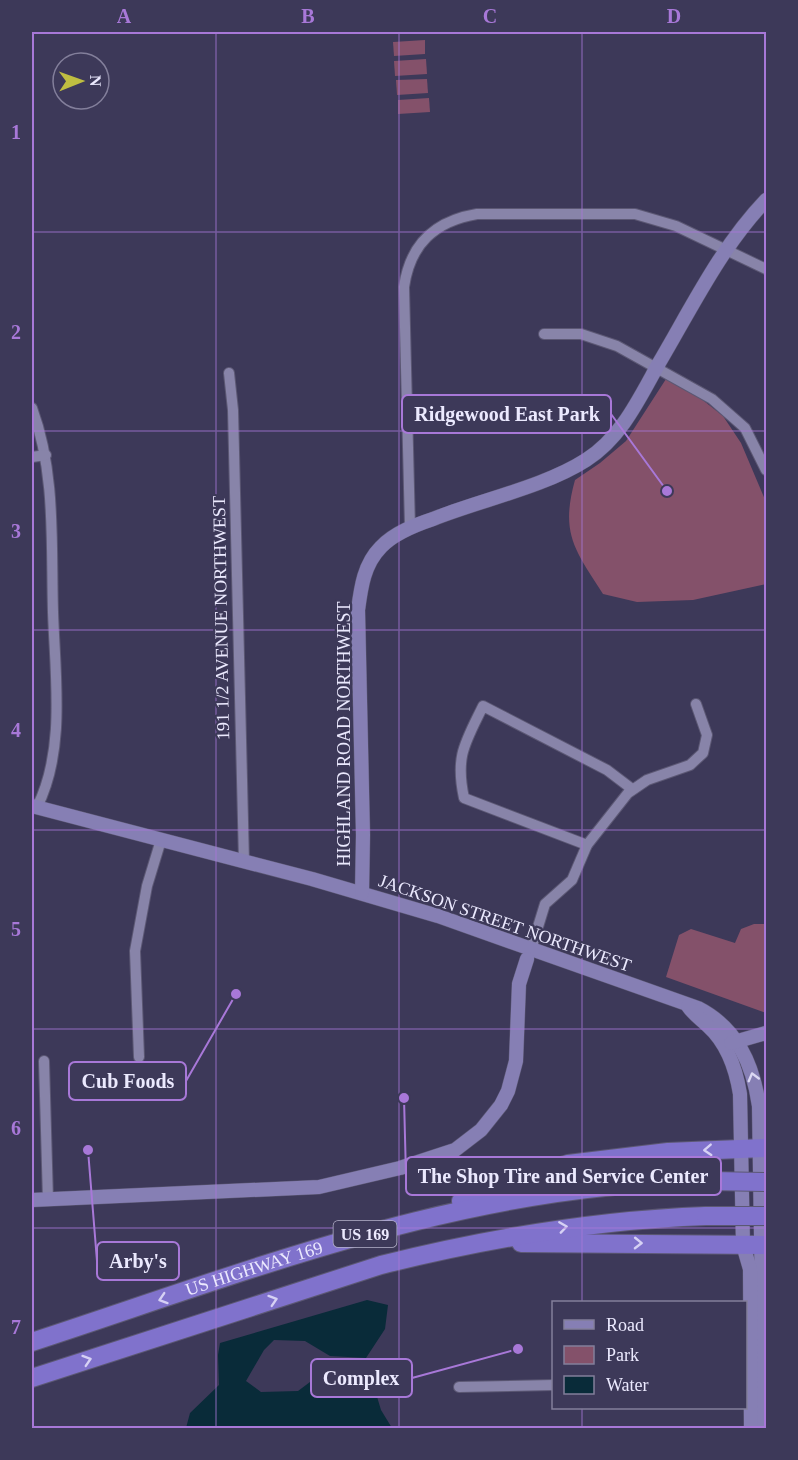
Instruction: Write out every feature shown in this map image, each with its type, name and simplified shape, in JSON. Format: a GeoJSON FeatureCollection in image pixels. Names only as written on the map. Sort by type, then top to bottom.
{"type":"FeatureCollection","features":[{"type":"Feature","properties":{"kind":"highway"},"geometry":{"type":"LineString","coordinates":[[427,1216],[507,1182],[568,1164],[668,1152],[756,1148]]}},
{"type":"Feature","properties":{"kind":"highway","name":"US HIGHWAY 169"},"geometry":{"type":"LineString","coordinates":[[32,1342],[427,1216],[567,1190],[646,1182],[763,1180]]}},
{"type":"Feature","properties":{"kind":"highway","name":"US HIGHWAY 169"},"geometry":{"type":"LineString","coordinates":[[32,1378],[348,1276],[433,1252],[570,1226],[706,1216],[766,1216]]}},
{"type":"Feature","properties":{"kind":"highway"},"geometry":{"type":"LineString","coordinates":[[433,1252],[524,1243],[756,1245]]}},
{"type":"Feature","properties":{"kind":"street","name":"HIGHLAND ROAD NORTHWEST"},"geometry":{"type":"LineString","coordinates":[[362,893],[360,595],[366,569],[373,557],[392,538],[410,528],[555,476],[585,461],[610,441],[622,426],[726,249],[766,200]]}},
{"type":"Feature","properties":{"kind":"street"},"geometry":{"type":"LineString","coordinates":[[410,528],[403,301],[405,276],[416,249],[431,231],[465,216],[492,213],[575,212],[648,216],[676,226],[766,269]]}},
{"type":"Feature","properties":{"kind":"street"},"geometry":{"type":"LineString","coordinates":[[543,334],[593,337],[618,346],[712,399],[735,417],[753,440],[766,470]]}},
{"type":"Feature","properties":{"kind":"street","name":"191 1/2 AVENUE NORTHWEST"},"geometry":{"type":"LineString","coordinates":[[229,373],[233,410],[244,862]]}},
{"type":"Feature","properties":{"kind":"street"},"geometry":{"type":"LineString","coordinates":[[32,408],[46,455],[50,501],[55,730],[48,780],[34,807]]}},
{"type":"Feature","properties":{"kind":"street"},"geometry":{"type":"LineString","coordinates":[[32,457],[46,455]]}},
{"type":"Feature","properties":{"kind":"street"},"geometry":{"type":"LineString","coordinates":[[32,1200],[319,1187],[410,1166],[455,1150],[482,1130],[501,1105],[508,1091],[516,1061],[519,984],[545,904],[578,872],[587,846],[632,789],[647,780],[690,765],[703,753],[707,735],[696,704]]}},
{"type":"Feature","properties":{"kind":"street"},"geometry":{"type":"LineString","coordinates":[[587,846],[465,798],[459,772],[462,751],[483,706],[607,770],[632,789]]}},
{"type":"Feature","properties":{"kind":"street","name":"JACKSON STREET NORTHWEST"},"geometry":{"type":"LineString","coordinates":[[34,807],[362,893],[438,916],[529,954],[698,1008],[712,1016],[754,1080],[759,1106],[756,1148],[763,1180],[756,1245]]}},
{"type":"Feature","properties":{"kind":"street"},"geometry":{"type":"LineString","coordinates":[[139,1057],[135,951],[147,886],[161,840]]}},
{"type":"Feature","properties":{"kind":"street"},"geometry":{"type":"LineString","coordinates":[[731,1043],[766,1033]]}},
{"type":"Feature","properties":{"kind":"street"},"geometry":{"type":"LineString","coordinates":[[44,1061],[48,1200]]}},
{"type":"Feature","properties":{"kind":"street","name":"JACKSON STREET NORTHWEST"},"geometry":{"type":"LineString","coordinates":[[756,1148],[741,1178],[756,1245]]}},
{"type":"Feature","properties":{"kind":"street"},"geometry":{"type":"LineString","coordinates":[[756,1245],[750,1269],[764,1428]]}},
{"type":"Feature","properties":{"kind":"street"},"geometry":{"type":"LineString","coordinates":[[751,1428],[759,1378]]}},
{"type":"Feature","properties":{"kind":"street"},"geometry":{"type":"LineString","coordinates":[[459,1387],[552,1384]]}},
{"type":"Feature","properties":{"kind":"green space"},"geometry":{"type":"Polygon","coordinates":[[[425,40],[425,54],[394,56],[393,42],[425,40]]]}},
{"type":"Feature","properties":{"kind":"green space"},"geometry":{"type":"Polygon","coordinates":[[[426,59],[427,74],[395,76],[394,61],[426,59]]]}},
{"type":"Feature","properties":{"kind":"green space"},"geometry":{"type":"Polygon","coordinates":[[[427,79],[428,93],[397,95],[396,80],[427,79]]]}},
{"type":"Feature","properties":{"kind":"green space"},"geometry":{"type":"Polygon","coordinates":[[[429,98],[430,112],[398,114],[398,100],[429,98]]]}},
{"type":"Feature","properties":{"kind":"green space"},"geometry":{"type":"Polygon","coordinates":[[[666,379],[695,394],[723,416],[741,443],[766,502],[766,584],[693,600],[637,602],[603,594],[578,553],[570,528],[569,514],[575,480],[626,441],[666,379]]]}},
{"type":"Feature","properties":{"kind":"green space"},"geometry":{"type":"Polygon","coordinates":[[[754,924],[766,924],[766,1013],[666,977],[679,935],[691,929],[735,943],[741,929],[754,924]]]}},
{"type":"Feature","properties":{"kind":"water"},"geometry":{"type":"Polygon","coordinates":[[[367,1300],[388,1305],[385,1329],[366,1358],[330,1356],[305,1341],[274,1340],[264,1350],[246,1381],[261,1392],[298,1391],[330,1367],[343,1366],[372,1380],[381,1410],[392,1428],[186,1428],[190,1413],[219,1385],[220,1343],[367,1300]]]}},
{"type":"Feature","properties":{"kind":"place","name":"Ridgewood East Park"},"geometry":{"type":"Point","coordinates":[667,491]}},
{"type":"Feature","properties":{"kind":"place","name":"Cub Foods"},"geometry":{"type":"Point","coordinates":[236,994]}},
{"type":"Feature","properties":{"kind":"place","name":"The Shop Tire and Service Center"},"geometry":{"type":"Point","coordinates":[404,1098]}},
{"type":"Feature","properties":{"kind":"place","name":"Arby's"},"geometry":{"type":"Point","coordinates":[88,1150]}},
{"type":"Feature","properties":{"kind":"place","name":"Complex"},"geometry":{"type":"Point","coordinates":[518,1349]}}]}
